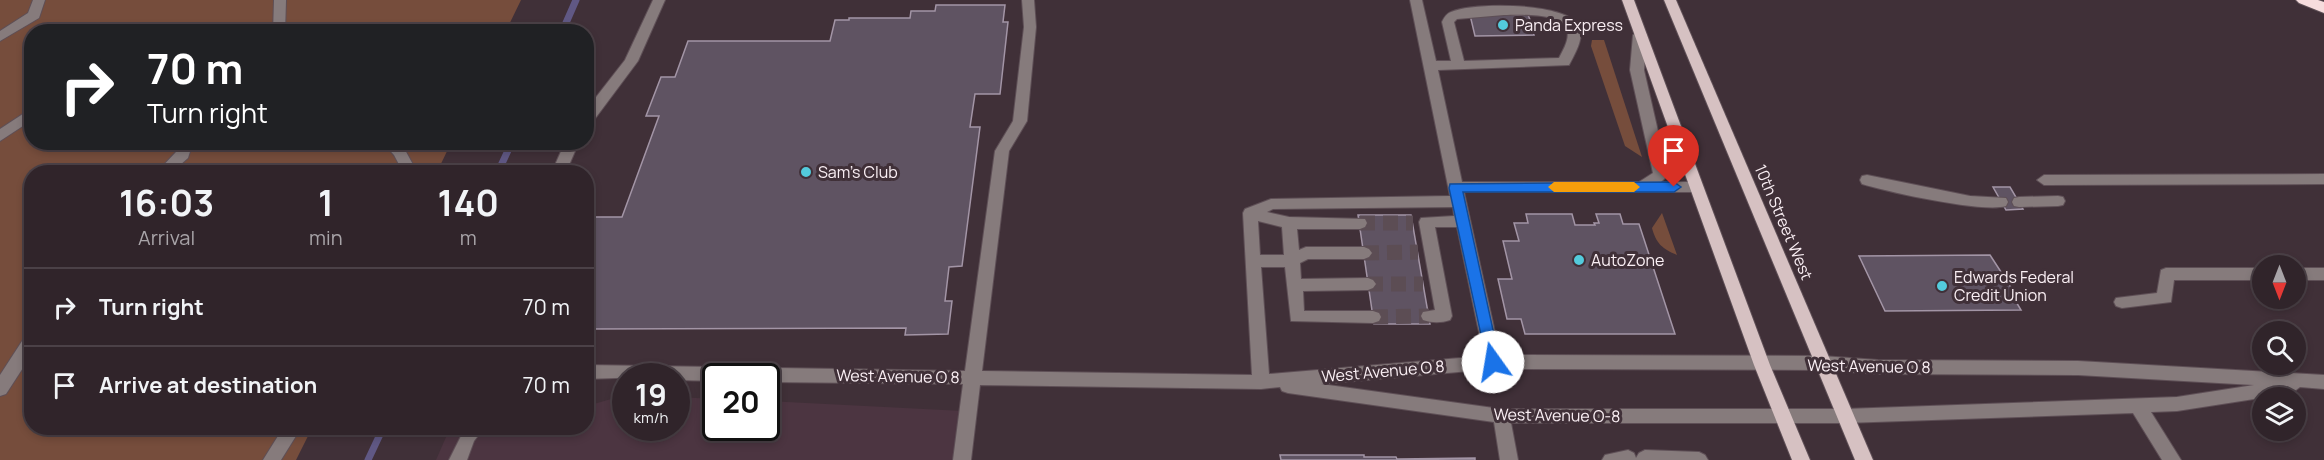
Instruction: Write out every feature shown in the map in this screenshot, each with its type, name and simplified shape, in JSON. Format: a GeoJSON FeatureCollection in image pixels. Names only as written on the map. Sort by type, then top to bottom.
{"type":"FeatureCollection","features":[{"type":"Feature","properties":{"kind":"highway"},"geometry":{"type":"LineString","coordinates":[[2304,0],[2324,8]]}},
{"type":"Feature","properties":{"kind":"main road"},"geometry":{"type":"LineString","coordinates":[[1628,0],[1762,365],[1801,460]]}},
{"type":"Feature","properties":{"kind":"main road","name":"10th Street West"},"geometry":{"type":"LineString","coordinates":[[1670,0],[1864,460]]}},
{"type":"Feature","properties":{"kind":"street"},"geometry":{"type":"LineString","coordinates":[[0,38],[33,15],[39,0]]}},
{"type":"Feature","properties":{"kind":"street"},"geometry":{"type":"LineString","coordinates":[[279,24],[280,0]]}},
{"type":"Feature","properties":{"kind":"street"},"geometry":{"type":"LineString","coordinates":[[594,110],[631,61],[659,0]]}},
{"type":"Feature","properties":{"kind":"street"},"geometry":{"type":"LineString","coordinates":[[962,460],[1002,151],[1020,121],[1029,27],[1028,0]]}},
{"type":"Feature","properties":{"kind":"street"},"geometry":{"type":"LineString","coordinates":[[1416,0],[1493,362]]}},
{"type":"Feature","properties":{"kind":"street"},"geometry":{"type":"LineString","coordinates":[[1430,66],[1563,62],[1574,39],[1573,27],[1559,14],[1543,12],[1461,13],[1452,16],[1448,22],[1458,64]]}},
{"type":"Feature","properties":{"kind":"street"},"geometry":{"type":"LineString","coordinates":[[1640,35],[1637,69],[1661,175],[1642,187]]}},
{"type":"Feature","properties":{"kind":"street"},"geometry":{"type":"LineString","coordinates":[[0,136],[24,119]]}},
{"type":"Feature","properties":{"kind":"street"},"geometry":{"type":"LineString","coordinates":[[171,165],[183,154],[184,150]]}},
{"type":"Feature","properties":{"kind":"street"},"geometry":{"type":"LineString","coordinates":[[397,150],[406,165]]}},
{"type":"Feature","properties":{"kind":"street"},"geometry":{"type":"LineString","coordinates":[[562,165],[569,150]]}},
{"type":"Feature","properties":{"kind":"street"},"geometry":{"type":"LineString","coordinates":[[2044,180],[2324,178]]}},
{"type":"Feature","properties":{"kind":"street"},"geometry":{"type":"LineString","coordinates":[[1867,180],[1970,201],[2001,202]]}},
{"type":"Feature","properties":{"kind":"street"},"geometry":{"type":"LineString","coordinates":[[1250,213],[1271,204],[1457,194],[1696,187]]}},
{"type":"Feature","properties":{"kind":"street"},"geometry":{"type":"LineString","coordinates":[[2019,202],[2058,201]]}},
{"type":"Feature","properties":{"kind":"street"},"geometry":{"type":"LineString","coordinates":[[1250,213],[1288,223],[1359,223]]}},
{"type":"Feature","properties":{"kind":"street"},"geometry":{"type":"LineString","coordinates":[[1250,213],[1261,382]]}},
{"type":"Feature","properties":{"kind":"street"},"geometry":{"type":"LineString","coordinates":[[1429,316],[1444,316],[1430,284],[1419,222],[1462,221]]}},
{"type":"Feature","properties":{"kind":"street"},"geometry":{"type":"LineString","coordinates":[[1288,223],[1297,317],[1372,317]]}},
{"type":"Feature","properties":{"kind":"street"},"geometry":{"type":"LineString","coordinates":[[1253,261],[1291,261],[1306,253],[1364,253]]}},
{"type":"Feature","properties":{"kind":"street"},"geometry":{"type":"LineString","coordinates":[[2122,302],[2165,298],[2166,274],[2252,274]]}},
{"type":"Feature","properties":{"kind":"street"},"geometry":{"type":"LineString","coordinates":[[2306,274],[2324,274]]}},
{"type":"Feature","properties":{"kind":"street"},"geometry":{"type":"LineString","coordinates":[[1294,285],[1368,284]]}},
{"type":"Feature","properties":{"kind":"street"},"geometry":{"type":"LineString","coordinates":[[0,389],[24,352]]}},
{"type":"Feature","properties":{"kind":"street","name":"West Avenue O 8"},"geometry":{"type":"LineString","coordinates":[[594,372],[1261,382],[1493,362],[1762,365],[1822,363],[1878,367],[2078,368],[2324,382]]}},
{"type":"Feature","properties":{"kind":"street","name":"West Avenue O-8"},"geometry":{"type":"LineString","coordinates":[[1261,382],[1501,416],[1782,415]]}},
{"type":"Feature","properties":{"kind":"street","name":"West Avenue O 8"},"geometry":{"type":"LineString","coordinates":[[1782,415],[1845,416],[2177,404],[2324,382]]}},
{"type":"Feature","properties":{"kind":"street"},"geometry":{"type":"LineString","coordinates":[[2137,405],[2172,460]]}},
{"type":"Feature","properties":{"kind":"street"},"geometry":{"type":"LineString","coordinates":[[1501,416],[1509,460]]}},
{"type":"Feature","properties":{"kind":"street"},"geometry":{"type":"LineString","coordinates":[[272,460],[288,435]]}},
{"type":"Feature","properties":{"kind":"street"},"geometry":{"type":"LineString","coordinates":[[458,460],[469,435]]}},
{"type":"Feature","properties":{"kind":"street"},"geometry":{"type":"LineString","coordinates":[[1628,459],[1699,460]]}},
{"type":"Feature","properties":{"kind":"shaded area"},"geometry":{"type":"Polygon","coordinates":[[[0,0],[521,0],[509,24],[24,24],[24,150],[448,150],[440,165],[24,165],[24,435],[308,435],[296,460],[0,460],[0,0]]]}},
{"type":"Feature","properties":{"kind":"shaded area"},"geometry":{"type":"Polygon","coordinates":[[[1592,40],[1604,40],[1642,157],[1625,146],[1591,46],[1592,40]]]}},
{"type":"Feature","properties":{"kind":"shaded area"},"geometry":{"type":"Polygon","coordinates":[[[1662,213],[1677,255],[1660,245],[1652,228],[1662,213]]]}},
{"type":"Feature","properties":{"kind":"shaded area"},"geometry":{"type":"Polygon","coordinates":[[[690,398],[702,398],[702,441],[780,441],[780,402],[963,411],[957,460],[436,460],[447,435],[594,435],[594,404],[612,399],[612,441],[690,441],[690,398]]]}},
{"type":"Feature","properties":{"kind":"building","name":"Sam's Club"},"geometry":{"type":"Polygon","coordinates":[[[936,5],[1005,5],[1003,22],[1008,22],[1000,94],[975,94],[970,127],[980,127],[962,266],[949,267],[945,301],[952,301],[948,334],[905,335],[906,328],[594,329],[594,217],[622,217],[659,116],[646,116],[661,77],[675,77],[688,41],[830,41],[835,20],[910,18],[911,11],[935,11],[936,5]]]}},
{"type":"Feature","properties":{"kind":"building","name":"Panda Express"},"geometry":{"type":"Polygon","coordinates":[[[1470,15],[1528,15],[1534,35],[1475,36],[1470,15]]]}},
{"type":"Feature","properties":{"kind":"building"},"geometry":{"type":"Polygon","coordinates":[[[1993,187],[2010,187],[2023,209],[2006,210],[1993,187]]]}},
{"type":"Feature","properties":{"kind":"building","name":"AutoZone"},"geometry":{"type":"Polygon","coordinates":[[[1526,214],[1572,214],[1575,225],[1595,225],[1594,223],[1599,223],[1596,214],[1620,214],[1623,224],[1639,224],[1675,334],[1525,334],[1521,319],[1507,319],[1498,279],[1512,279],[1503,241],[1519,241],[1514,223],[1528,223],[1526,214]]]}},
{"type":"Feature","properties":{"kind":"building"},"geometry":{"type":"Polygon","coordinates":[[[1358,215],[1411,215],[1430,324],[1374,324],[1358,215]]]}},
{"type":"Feature","properties":{"kind":"building","name":"Edwards Federal Credit Union"},"geometry":{"type":"Polygon","coordinates":[[[1990,255],[2016,295],[2012,295],[2021,310],[1885,311],[1859,256],[1990,255]]]}},
{"type":"Feature","properties":{"kind":"building"},"geometry":{"type":"Polygon","coordinates":[[[1280,455],[1364,455],[1364,457],[1396,457],[1397,459],[1475,458],[1475,460],[1281,460],[1280,455]]]}},
{"type":"Feature","properties":{"kind":"waterway"},"geometry":{"type":"LineString","coordinates":[[566,24],[576,0]]}},
{"type":"Feature","properties":{"kind":"waterway"},"geometry":{"type":"LineString","coordinates":[[501,165],[508,150]]}},
{"type":"Feature","properties":{"kind":"waterway"},"geometry":{"type":"LineString","coordinates":[[368,460],[380,435]]}},
{"type":"Feature","properties":{"kind":"tunnel"},"geometry":{"type":"LineString","coordinates":[[1360,223],[1413,223]]}},
{"type":"Feature","properties":{"kind":"tunnel"},"geometry":{"type":"LineString","coordinates":[[1364,253],[1418,252]]}},
{"type":"Feature","properties":{"kind":"tunnel"},"geometry":{"type":"LineString","coordinates":[[1368,284],[1423,284]]}},
{"type":"Feature","properties":{"kind":"tunnel"},"geometry":{"type":"LineString","coordinates":[[1373,317],[1429,316]]}},
{"type":"Feature","properties":{"kind":"slow traffic"},"geometry":{"type":"LineString","coordinates":[[1554,187],[1634,187]]}},
{"type":"Feature","properties":{"kind":"place","name":"Panda Express"},"geometry":{"type":"Point","coordinates":[1503,25]}},
{"type":"Feature","properties":{"kind":"place","name":"Sam's Club"},"geometry":{"type":"Point","coordinates":[806,172]}},
{"type":"Feature","properties":{"kind":"place","name":"AutoZone"},"geometry":{"type":"Point","coordinates":[1579,260]}},
{"type":"Feature","properties":{"kind":"place","name":"Edwards Federal Credit Union"},"geometry":{"type":"Point","coordinates":[1942,286]}},
{"type":"Feature","properties":{"kind":"route"},"geometry":{"type":"LineString","coordinates":[[1493,362],[1455,188],[1674,187]]}}]}
